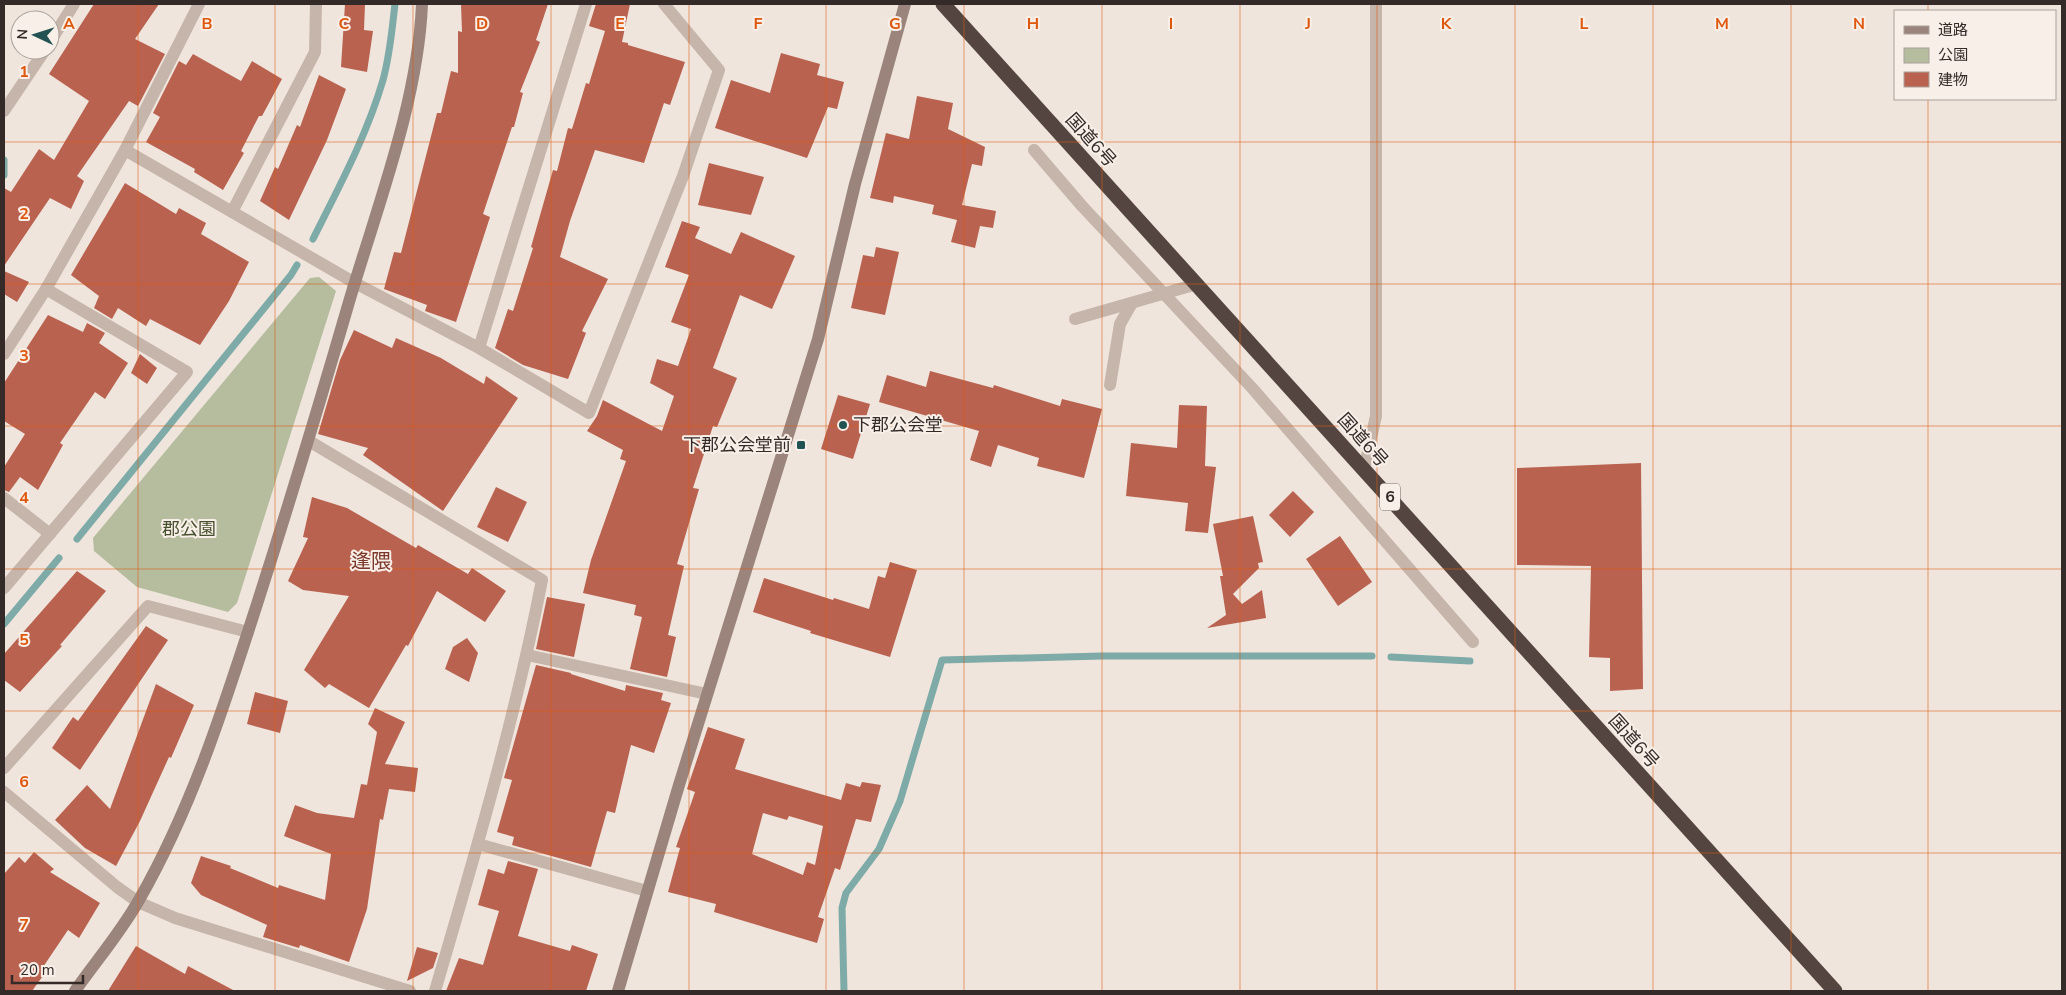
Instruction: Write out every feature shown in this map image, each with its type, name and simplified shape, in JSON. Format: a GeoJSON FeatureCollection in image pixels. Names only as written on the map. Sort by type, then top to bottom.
{"type":"FeatureCollection","features":[{"type":"Feature","properties":{"kind":"highway","name":"国道6号"},"geometry":{"type":"LineString","coordinates":[[943,4],[1835,991]]}},
{"type":"Feature","properties":{"kind":"street"},"geometry":{"type":"LineString","coordinates":[[60,26],[74,4]]}},
{"type":"Feature","properties":{"kind":"street"},"geometry":{"type":"LineString","coordinates":[[4,354],[46,289],[126,150],[200,4]]}},
{"type":"Feature","properties":{"kind":"street"},"geometry":{"type":"LineString","coordinates":[[232,212],[315,52],[316,4]]}},
{"type":"Feature","properties":{"kind":"street"},"geometry":{"type":"LineString","coordinates":[[75,991],[138,902],[204,762],[226,704],[309,441],[397,142],[414,73],[422,4]]}},
{"type":"Feature","properties":{"kind":"street"},"geometry":{"type":"LineString","coordinates":[[479,348],[586,4]]}},
{"type":"Feature","properties":{"kind":"street"},"geometry":{"type":"LineString","coordinates":[[126,150],[355,282],[479,348],[589,413],[683,176],[719,70],[664,4]]}},
{"type":"Feature","properties":{"kind":"street"},"geometry":{"type":"LineString","coordinates":[[618,991],[707,694],[818,339],[855,184],[905,4]]}},
{"type":"Feature","properties":{"kind":"street"},"geometry":{"type":"LineString","coordinates":[[1364,469],[1376,416],[1376,4]]}},
{"type":"Feature","properties":{"kind":"street"},"geometry":{"type":"LineString","coordinates":[[4,111],[38,60]]}},
{"type":"Feature","properties":{"kind":"street"},"geometry":{"type":"LineString","coordinates":[[1034,150],[1082,206],[1253,389],[1473,642]]}},
{"type":"Feature","properties":{"kind":"street"},"geometry":{"type":"LineString","coordinates":[[1075,318],[1198,284]]}},
{"type":"Feature","properties":{"kind":"street"},"geometry":{"type":"LineString","coordinates":[[4,588],[186,372],[46,289]]}},
{"type":"Feature","properties":{"kind":"street"},"geometry":{"type":"LineString","coordinates":[[1110,385],[1120,324],[1132,303]]}},
{"type":"Feature","properties":{"kind":"street"},"geometry":{"type":"LineString","coordinates":[[309,441],[542,580],[527,655],[478,844],[435,991]]}},
{"type":"Feature","properties":{"kind":"street"},"geometry":{"type":"LineString","coordinates":[[4,498],[50,534]]}},
{"type":"Feature","properties":{"kind":"street"},"geometry":{"type":"LineString","coordinates":[[4,768],[148,606],[248,632]]}},
{"type":"Feature","properties":{"kind":"street"},"geometry":{"type":"LineString","coordinates":[[527,655],[707,694]]}},
{"type":"Feature","properties":{"kind":"street"},"geometry":{"type":"LineString","coordinates":[[4,792],[116,887],[138,902],[175,918],[410,991]]}},
{"type":"Feature","properties":{"kind":"street"},"geometry":{"type":"LineString","coordinates":[[478,844],[647,891]]}},
{"type":"Feature","properties":{"kind":"green space","name":"郡公園"},"geometry":{"type":"Polygon","coordinates":[[[319,277],[336,291],[237,603],[228,612],[137,587],[94,551],[93,538],[310,278],[319,277]]]}},
{"type":"Feature","properties":{"kind":"building"},"geometry":{"type":"Polygon","coordinates":[[[94,4],[159,4],[135,39],[165,54],[138,106],[129,101],[77,176],[84,181],[71,209],[50,198],[4,266],[4,188],[11,192],[39,149],[54,160],[89,101],[49,74],[58,60],[60,60],[60,57],[94,4]]]}},
{"type":"Feature","properties":{"kind":"building"},"geometry":{"type":"Polygon","coordinates":[[[345,4],[365,4],[364,30],[373,31],[367,72],[341,67],[345,4]]]}},
{"type":"Feature","properties":{"kind":"building"},"geometry":{"type":"Polygon","coordinates":[[[461,4],[548,4],[536,40],[540,42],[520,92],[523,93],[514,127],[512,127],[483,214],[490,217],[456,322],[425,311],[427,305],[384,289],[394,252],[401,253],[437,113],[441,113],[451,71],[458,73],[458,31],[462,32],[461,4]]]}},
{"type":"Feature","properties":{"kind":"building"},"geometry":{"type":"Polygon","coordinates":[[[596,4],[630,4],[622,42],[685,62],[670,105],[664,103],[644,163],[595,150],[570,221],[560,257],[608,279],[582,331],[586,333],[568,379],[523,365],[495,348],[508,309],[513,311],[533,248],[531,247],[553,170],[557,171],[568,128],[572,129],[586,83],[589,84],[605,31],[589,26],[596,4]]]}},
{"type":"Feature","properties":{"kind":"building"},"geometry":{"type":"Polygon","coordinates":[[[781,53],[820,64],[817,75],[844,82],[837,109],[828,107],[807,158],[715,128],[731,80],[770,93],[781,53]]]}},
{"type":"Feature","properties":{"kind":"building"},"geometry":{"type":"Polygon","coordinates":[[[193,54],[241,81],[252,61],[282,79],[262,116],[259,116],[241,151],[244,153],[223,190],[194,172],[195,169],[146,142],[160,117],[153,113],[179,61],[186,65],[193,54]]]}},
{"type":"Feature","properties":{"kind":"building"},"geometry":{"type":"Polygon","coordinates":[[[319,75],[346,89],[327,140],[289,220],[260,201],[275,167],[278,169],[297,125],[300,127],[319,75]]]}},
{"type":"Feature","properties":{"kind":"building"},"geometry":{"type":"Polygon","coordinates":[[[917,96],[953,103],[948,129],[985,147],[982,166],[972,164],[962,205],[996,211],[993,228],[980,226],[975,248],[951,242],[957,220],[932,214],[934,205],[894,196],[893,203],[870,198],[886,133],[909,139],[917,96]]]}},
{"type":"Feature","properties":{"kind":"building"},"geometry":{"type":"Polygon","coordinates":[[[709,163],[764,177],[751,215],[698,205],[709,163]]]}},
{"type":"Feature","properties":{"kind":"building"},"geometry":{"type":"Polygon","coordinates":[[[125,183],[176,214],[179,208],[206,223],[201,234],[249,262],[229,301],[200,345],[150,319],[146,326],[118,308],[112,319],[94,308],[99,296],[71,275],[125,183]]]}},
{"type":"Feature","properties":{"kind":"building"},"geometry":{"type":"Polygon","coordinates":[[[682,221],[700,227],[695,238],[731,254],[741,232],[795,256],[772,309],[740,295],[713,368],[737,378],[717,427],[713,426],[693,488],[699,489],[677,564],[684,566],[668,635],[676,637],[667,677],[630,669],[642,617],[634,615],[636,605],[583,593],[591,560],[626,461],[620,459],[623,450],[587,431],[597,416],[603,400],[662,431],[674,396],[650,383],[657,359],[678,366],[691,329],[671,322],[689,275],[665,267],[682,221]]]}},
{"type":"Feature","properties":{"kind":"building"},"geometry":{"type":"Polygon","coordinates":[[[876,247],[899,252],[885,315],[851,308],[863,255],[874,257],[876,247]]]}},
{"type":"Feature","properties":{"kind":"building"},"geometry":{"type":"Polygon","coordinates":[[[4,271],[29,282],[17,302],[4,294],[4,271]]]}},
{"type":"Feature","properties":{"kind":"building"},"geometry":{"type":"Polygon","coordinates":[[[48,315],[83,332],[87,323],[105,333],[99,343],[128,363],[105,399],[95,392],[60,443],[63,445],[38,490],[20,477],[9,492],[4,490],[4,467],[25,434],[4,421],[4,383],[48,315]]]}},
{"type":"Feature","properties":{"kind":"building"},"geometry":{"type":"Polygon","coordinates":[[[354,330],[392,348],[396,338],[441,358],[484,384],[486,376],[518,398],[443,511],[363,455],[368,448],[318,434],[340,360],[354,330]]]}},
{"type":"Feature","properties":{"kind":"building"},"geometry":{"type":"Polygon","coordinates":[[[140,354],[157,368],[147,384],[131,373],[140,354]]]}},
{"type":"Feature","properties":{"kind":"building"},"geometry":{"type":"Polygon","coordinates":[[[930,371],[993,388],[994,385],[1060,406],[1062,399],[1102,409],[1084,478],[1037,466],[1039,458],[998,445],[991,467],[970,460],[979,431],[879,402],[887,375],[926,387],[930,371]]]}},
{"type":"Feature","properties":{"kind":"building"},"geometry":{"type":"Polygon","coordinates":[[[838,395],[870,404],[853,459],[821,449],[838,395]]]}},
{"type":"Feature","properties":{"kind":"building"},"geometry":{"type":"Polygon","coordinates":[[[1179,405],[1207,406],[1205,466],[1216,467],[1208,533],[1185,531],[1188,503],[1126,496],[1131,443],[1177,448],[1179,405]]]}},
{"type":"Feature","properties":{"kind":"building"},"geometry":{"type":"Polygon","coordinates":[[[1641,463],[1643,689],[1610,691],[1610,658],[1589,657],[1591,566],[1517,565],[1517,468],[1641,463]]]}},
{"type":"Feature","properties":{"kind":"building"},"geometry":{"type":"Polygon","coordinates":[[[496,487],[527,502],[508,542],[477,527],[496,487]]]}},
{"type":"Feature","properties":{"kind":"building"},"geometry":{"type":"Polygon","coordinates":[[[1293,491],[1314,512],[1290,537],[1269,515],[1293,491]]]}},
{"type":"Feature","properties":{"kind":"building"},"geometry":{"type":"Polygon","coordinates":[[[312,497],[347,508],[416,548],[418,545],[468,574],[472,568],[506,591],[485,622],[437,591],[408,646],[406,645],[369,708],[329,684],[325,688],[304,670],[349,596],[303,590],[288,581],[308,538],[303,537],[312,497]]]}},
{"type":"Feature","properties":{"kind":"building"},"geometry":{"type":"Polygon","coordinates":[[[1253,516],[1263,562],[1258,563],[1259,568],[1233,594],[1242,604],[1262,590],[1266,618],[1207,628],[1226,615],[1220,576],[1223,576],[1213,524],[1253,516]]]}},
{"type":"Feature","properties":{"kind":"building"},"geometry":{"type":"Polygon","coordinates":[[[1340,536],[1372,582],[1338,606],[1306,559],[1340,536]]]}},
{"type":"Feature","properties":{"kind":"building"},"geometry":{"type":"Polygon","coordinates":[[[890,562],[917,570],[890,657],[810,633],[811,631],[753,612],[764,578],[833,600],[834,598],[869,609],[878,576],[885,578],[890,562]]]}},
{"type":"Feature","properties":{"kind":"building"},"geometry":{"type":"Polygon","coordinates":[[[77,571],[106,591],[60,645],[62,646],[20,692],[4,680],[4,654],[77,571]]]}},
{"type":"Feature","properties":{"kind":"building"},"geometry":{"type":"Polygon","coordinates":[[[547,597],[585,604],[574,657],[536,649],[547,597]]]}},
{"type":"Feature","properties":{"kind":"building"},"geometry":{"type":"Polygon","coordinates":[[[146,626],[168,640],[80,770],[52,748],[73,717],[78,721],[146,626]]]}},
{"type":"Feature","properties":{"kind":"building"},"geometry":{"type":"Polygon","coordinates":[[[467,638],[478,653],[469,682],[445,669],[453,647],[467,638]]]}},
{"type":"Feature","properties":{"kind":"building"},"geometry":{"type":"Polygon","coordinates":[[[536,665],[571,673],[625,691],[626,685],[663,693],[661,700],[671,703],[654,753],[631,745],[615,813],[607,811],[591,867],[512,845],[514,837],[497,832],[512,780],[504,778],[536,665]]]}},
{"type":"Feature","properties":{"kind":"building"},"geometry":{"type":"Polygon","coordinates":[[[156,684],[194,705],[171,758],[169,757],[140,821],[116,866],[85,848],[55,820],[87,785],[110,809],[156,684]]]}},
{"type":"Feature","properties":{"kind":"building"},"geometry":{"type":"Polygon","coordinates":[[[255,692],[288,701],[280,733],[247,724],[255,692]]]}},
{"type":"Feature","properties":{"kind":"building"},"geometry":{"type":"Polygon","coordinates":[[[375,708],[405,722],[385,764],[418,768],[415,792],[389,789],[383,820],[380,819],[367,909],[349,962],[300,945],[299,948],[263,937],[267,925],[201,895],[191,883],[201,856],[231,866],[230,868],[278,888],[279,885],[325,900],[331,854],[284,836],[295,805],[317,813],[354,818],[361,784],[367,785],[377,732],[368,724],[375,708]]]}},
{"type":"Feature","properties":{"kind":"building"},"geometry":{"type":"Polygon","coordinates":[[[708,727],[745,739],[735,769],[841,800],[846,783],[860,787],[862,782],[881,785],[871,822],[856,819],[840,870],[835,868],[818,917],[824,919],[817,943],[714,912],[716,904],[668,892],[680,848],[676,847],[695,792],[687,789],[708,727]],[[763,813],[752,854],[803,875],[807,862],[815,865],[823,826],[789,816],[787,820],[763,813]]]}},
{"type":"Feature","properties":{"kind":"building"},"geometry":{"type":"Polygon","coordinates":[[[34,852],[54,869],[50,872],[100,903],[79,938],[68,930],[41,970],[45,973],[32,991],[4,991],[4,874],[19,857],[25,863],[34,852]]]}},
{"type":"Feature","properties":{"kind":"building"},"geometry":{"type":"Polygon","coordinates":[[[508,861],[538,869],[518,936],[570,951],[572,945],[598,954],[586,991],[446,991],[459,958],[483,965],[499,911],[478,905],[488,869],[504,874],[508,861]]]}},
{"type":"Feature","properties":{"kind":"building"},"geometry":{"type":"Polygon","coordinates":[[[136,946],[185,974],[188,966],[235,991],[108,991],[136,946]]]}},
{"type":"Feature","properties":{"kind":"building"},"geometry":{"type":"Polygon","coordinates":[[[417,947],[438,953],[433,968],[407,981],[417,947]]]}},
{"type":"Feature","properties":{"kind":"waterway"},"geometry":{"type":"LineString","coordinates":[[313,239],[352,161],[369,121],[383,80],[391,42],[395,4]]}},
{"type":"Feature","properties":{"kind":"waterway"},"geometry":{"type":"LineString","coordinates":[[4,160],[4,175]]}},
{"type":"Feature","properties":{"kind":"waterway"},"geometry":{"type":"LineString","coordinates":[[77,539],[291,275],[297,265]]}},
{"type":"Feature","properties":{"kind":"waterway"},"geometry":{"type":"LineString","coordinates":[[4,624],[59,558]]}},
{"type":"Feature","properties":{"kind":"waterway"},"geometry":{"type":"LineString","coordinates":[[844,991],[842,908],[846,893],[879,849],[900,801],[942,660],[1102,656],[1372,656]]}},
{"type":"Feature","properties":{"kind":"waterway"},"geometry":{"type":"LineString","coordinates":[[1391,657],[1470,661]]}},
{"type":"Feature","properties":{"kind":"place","name":"下郡公会堂"},"geometry":{"type":"Point","coordinates":[843,425]}},
{"type":"Feature","properties":{"kind":"place","name":"下郡公会堂前"},"geometry":{"type":"Point","coordinates":[801,445]}},
{"type":"Feature","properties":{"kind":"district","name":"逢隈"},"geometry":{"type":"Point","coordinates":[371,561]}}]}
